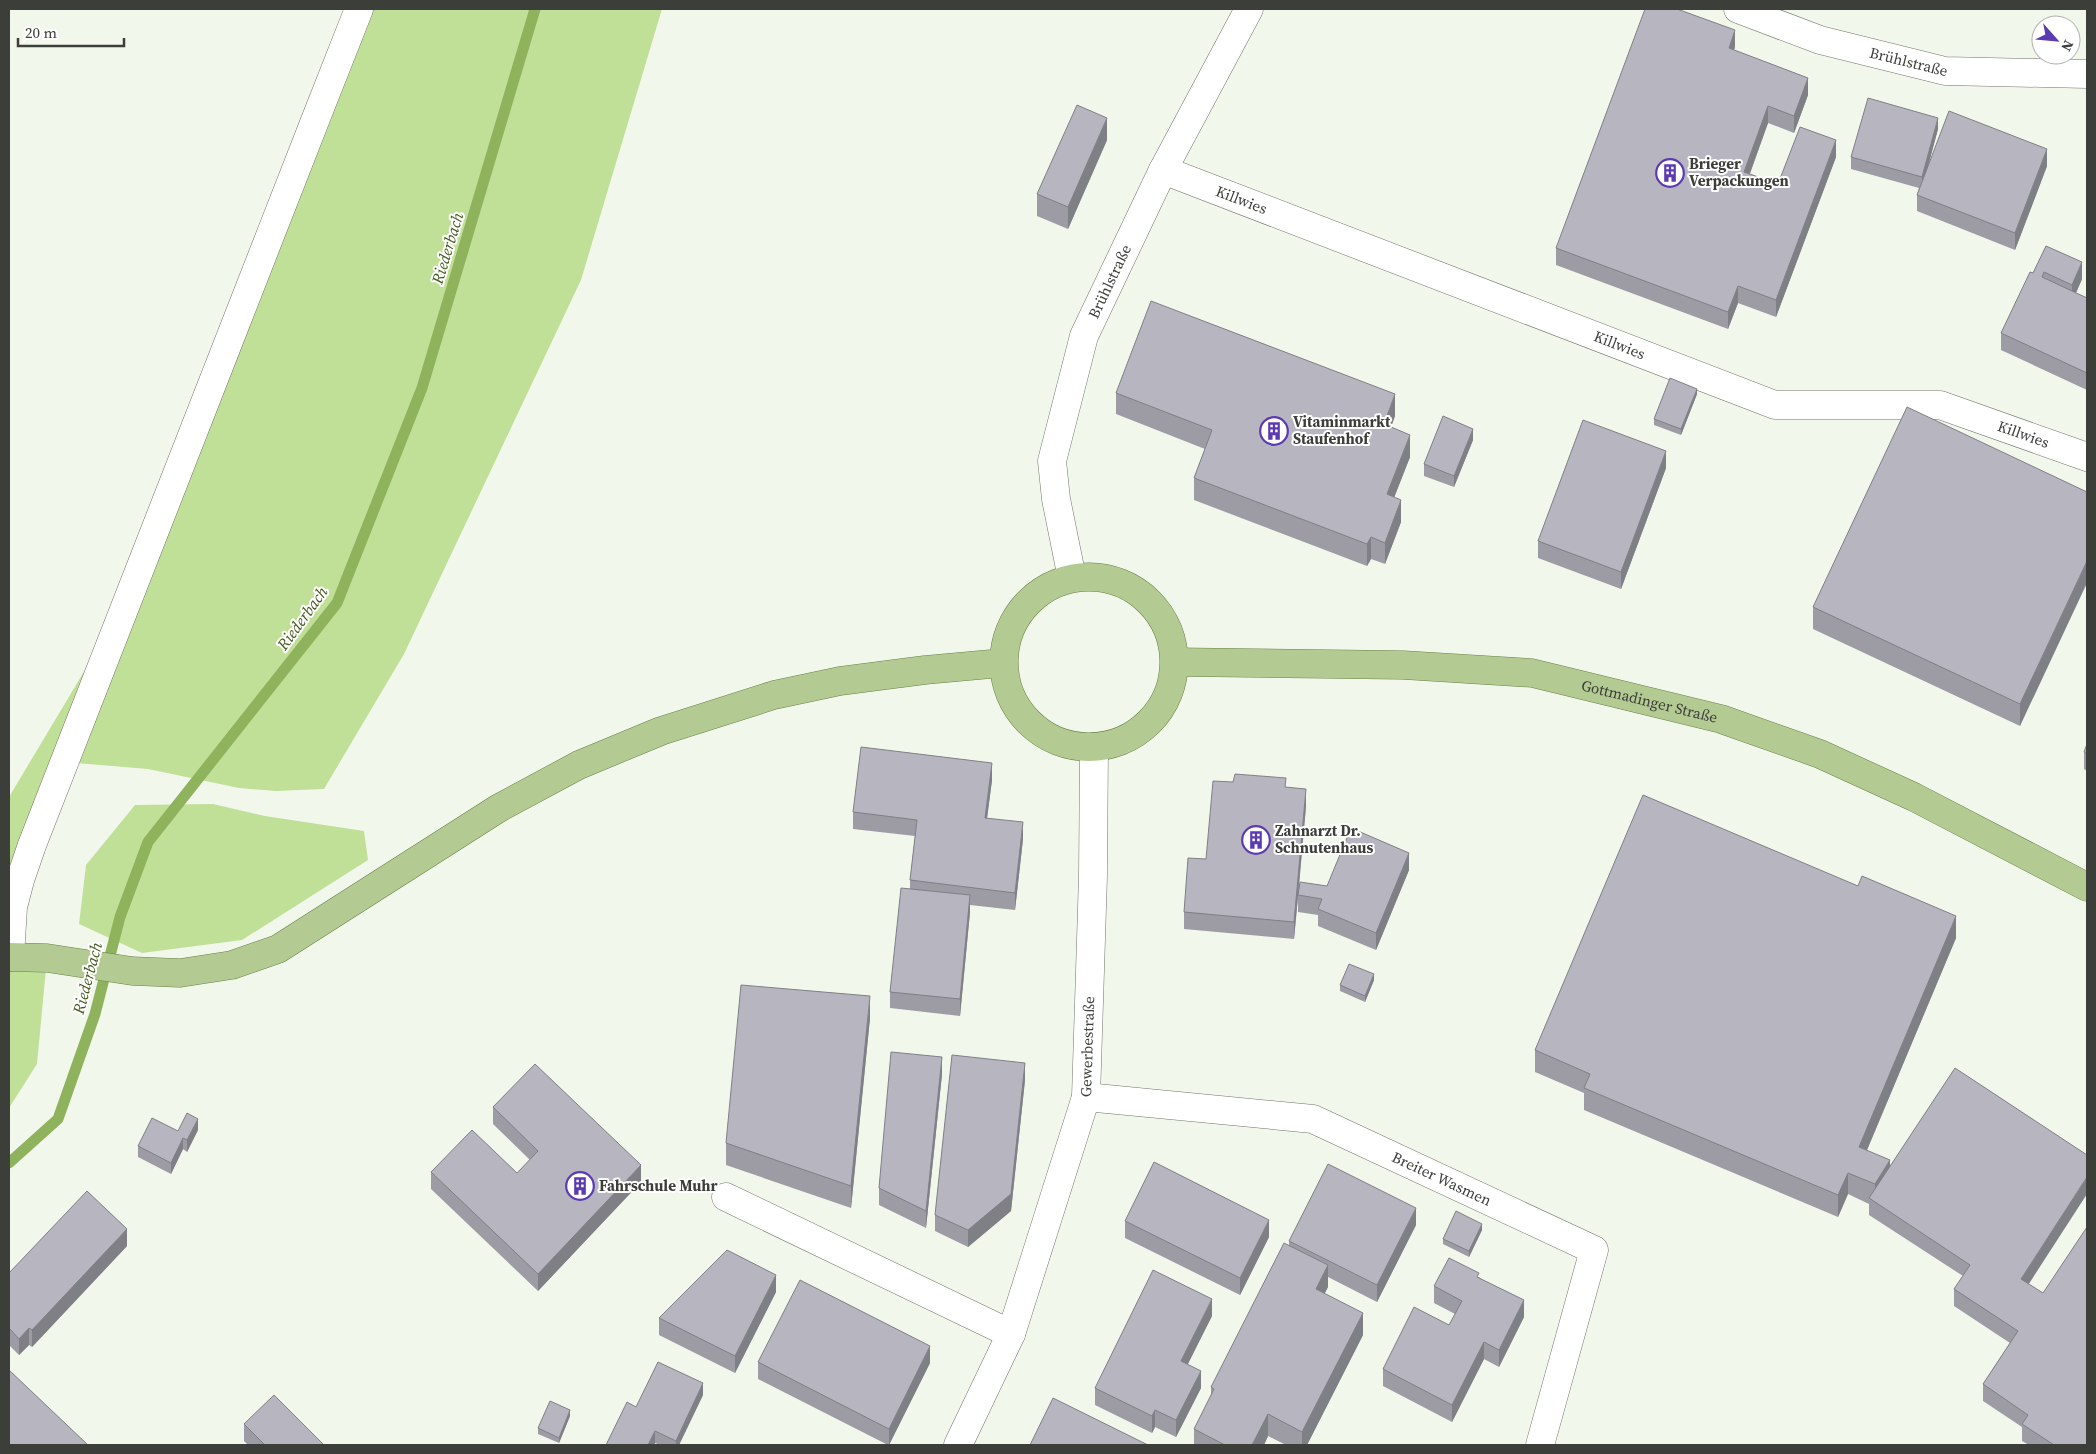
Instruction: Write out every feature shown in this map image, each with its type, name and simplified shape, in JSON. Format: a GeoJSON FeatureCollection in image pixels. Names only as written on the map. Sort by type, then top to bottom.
{"type":"FeatureCollection","features":[{"type":"Feature","properties":{"kind":"main road"},"geometry":{"type":"LineString","coordinates":[[1097,576],[1122,582],[1144,595],[1161,614],[1171,638],[1175,662],[1170,692],[1154,718],[1132,737],[1104,747],[1074,747],[1046,737],[1023,718],[1008,692],[1002,663],[1007,634],[1022,608],[1044,588],[1072,578],[1097,576]]}},
{"type":"Feature","properties":{"kind":"main road","name":"Gottmadinger Straße"},"geometry":{"type":"LineString","coordinates":[[1175,662],[1403,665],[1532,673],[1712,716],[1820,754],[1914,797],[2087,887]]}},
{"type":"Feature","properties":{"kind":"main road"},"geometry":{"type":"LineString","coordinates":[[9,957],[48,958],[132,971],[180,973],[232,965],[278,949],[499,808],[579,765],[661,731],[774,695],[840,681],[925,670],[1002,663]]}},
{"type":"Feature","properties":{"kind":"street"},"geometry":{"type":"LineString","coordinates":[[9,957],[13,907],[32,845],[359,9]]}},
{"type":"Feature","properties":{"kind":"street","name":"Brühlstraße"},"geometry":{"type":"LineString","coordinates":[[1072,578],[1056,499],[1052,460],[1084,336],[1163,170],[1248,9]]}},
{"type":"Feature","properties":{"kind":"street","name":"Brühlstraße"},"geometry":{"type":"LineString","coordinates":[[1738,9],[1820,40],[1945,71],[2087,74]]}},
{"type":"Feature","properties":{"kind":"street","name":"Killwies"},"geometry":{"type":"LineString","coordinates":[[1163,170],[1774,405],[1940,405],[2087,457]]}},
{"type":"Feature","properties":{"kind":"street","name":"Gewerbestraße"},"geometry":{"type":"LineString","coordinates":[[958,1445],[1012,1334],[1086,1096],[1093,876],[1094,747]]}},
{"type":"Feature","properties":{"kind":"street","name":"Breiter Wasmen"},"geometry":{"type":"LineString","coordinates":[[1086,1096],[1314,1118],[1594,1250],[1540,1445]]}},
{"type":"Feature","properties":{"kind":"street"},"geometry":{"type":"LineString","coordinates":[[726,1197],[1012,1334]]}},
{"type":"Feature","properties":{"kind":"green space"},"geometry":{"type":"Polygon","coordinates":[[[359,9],[662,9],[581,280],[404,654],[324,789],[276,791],[239,788],[148,769],[64,762],[10,957],[47,958],[37,1064],[9,1108],[9,797],[131,593],[359,9]]]}},
{"type":"Feature","properties":{"kind":"green space"},"geometry":{"type":"Polygon","coordinates":[[[213,804],[265,816],[364,831],[368,860],[242,940],[142,953],[79,924],[86,865],[135,805],[213,804]]]}},
{"type":"Feature","properties":{"kind":"building","name":"Brieger Verpackungen"},"geometry":{"type":"Polygon","coordinates":[[[1645,9],[1677,9],[1735,30],[1729,48],[1808,78],[1794,116],[1768,106],[1744,172],[1778,184],[1800,127],[1836,140],[1776,300],[1738,286],[1728,312],[1556,248],[1645,9]]]}},
{"type":"Feature","properties":{"kind":"building"},"geometry":{"type":"Polygon","coordinates":[[[1868,98],[1938,118],[1922,177],[1851,157],[1868,98]]]}},
{"type":"Feature","properties":{"kind":"building"},"geometry":{"type":"Polygon","coordinates":[[[1077,105],[1107,118],[1068,207],[1037,194],[1077,105]]]}},
{"type":"Feature","properties":{"kind":"building"},"geometry":{"type":"Polygon","coordinates":[[[1949,111],[2047,149],[2015,233],[1917,195],[1949,111]]]}},
{"type":"Feature","properties":{"kind":"building"},"geometry":{"type":"Polygon","coordinates":[[[2046,246],[2082,262],[2072,285],[2044,272],[2042,277],[2087,298],[2087,373],[2001,333],[2030,272],[2033,273],[2046,246]]]}},
{"type":"Feature","properties":{"kind":"building","name":"Vitaminmarkt Staufenhof"},"geometry":{"type":"Polygon","coordinates":[[[1151,301],[1395,394],[1384,424],[1410,435],[1387,494],[1401,500],[1385,543],[1371,537],[1367,544],[1194,478],[1212,430],[1116,393],[1151,301]]]}},
{"type":"Feature","properties":{"kind":"building"},"geometry":{"type":"Polygon","coordinates":[[[1670,378],[1697,389],[1681,429],[1654,419],[1670,378]]]}},
{"type":"Feature","properties":{"kind":"building"},"geometry":{"type":"Polygon","coordinates":[[[1907,407],[2087,492],[2087,561],[2020,704],[1813,607],[1907,407]]]}},
{"type":"Feature","properties":{"kind":"building"},"geometry":{"type":"Polygon","coordinates":[[[1443,416],[1473,429],[1454,476],[1424,464],[1443,416]]]}},
{"type":"Feature","properties":{"kind":"building"},"geometry":{"type":"Polygon","coordinates":[[[1583,420],[1666,451],[1621,572],[1538,541],[1583,420]]]}},
{"type":"Feature","properties":{"kind":"building"},"geometry":{"type":"Polygon","coordinates":[[[861,747],[992,763],[985,818],[1023,822],[1015,893],[910,880],[917,820],[853,812],[861,747]]]}},
{"type":"Feature","properties":{"kind":"building","name":"Zahnarzt Dr. Schnutenhaus"},"geometry":{"type":"Polygon","coordinates":[[[1235,774],[1286,778],[1285,787],[1306,789],[1294,922],[1184,912],[1188,858],[1206,859],[1213,781],[1233,782],[1235,774]]]}},
{"type":"Feature","properties":{"kind":"building"},"geometry":{"type":"Polygon","coordinates":[[[1643,795],[1858,886],[1862,876],[1956,916],[1859,1147],[1890,1160],[1875,1184],[1848,1173],[1838,1195],[1584,1088],[1590,1074],[1535,1050],[1643,795]]]}},
{"type":"Feature","properties":{"kind":"building"},"geometry":{"type":"Polygon","coordinates":[[[1351,828],[1409,853],[1376,933],[1318,909],[1322,899],[1298,895],[1300,882],[1327,886],[1351,828]]]}},
{"type":"Feature","properties":{"kind":"building"},"geometry":{"type":"Polygon","coordinates":[[[901,888],[970,895],[960,999],[890,992],[901,888]]]}},
{"type":"Feature","properties":{"kind":"building"},"geometry":{"type":"Polygon","coordinates":[[[1349,964],[1374,974],[1365,996],[1340,985],[1349,964]]]}},
{"type":"Feature","properties":{"kind":"building"},"geometry":{"type":"Polygon","coordinates":[[[741,985],[870,996],[851,1186],[726,1143],[741,985]]]}},
{"type":"Feature","properties":{"kind":"building"},"geometry":{"type":"Polygon","coordinates":[[[891,1052],[942,1057],[926,1211],[879,1188],[891,1052]]]}},
{"type":"Feature","properties":{"kind":"building"},"geometry":{"type":"Polygon","coordinates":[[[952,1055],[1025,1063],[1011,1194],[968,1230],[935,1215],[952,1055]]]}},
{"type":"Feature","properties":{"kind":"building","name":"Fahrschule Muhr"},"geometry":{"type":"Polygon","coordinates":[[[535,1064],[641,1165],[538,1274],[431,1172],[472,1130],[517,1173],[538,1151],[493,1107],[535,1064]]]}},
{"type":"Feature","properties":{"kind":"building"},"geometry":{"type":"Polygon","coordinates":[[[1955,1068],[2087,1155],[2087,1177],[2021,1279],[2043,1293],[2087,1227],[2087,1445],[2054,1445],[2022,1424],[2028,1415],[1983,1384],[2018,1331],[1954,1289],[1970,1265],[1869,1198],[1955,1068]]]}},
{"type":"Feature","properties":{"kind":"building"},"geometry":{"type":"Polygon","coordinates":[[[187,1113],[198,1119],[187,1140],[183,1138],[171,1163],[138,1146],[152,1118],[178,1131],[187,1113]]]}},
{"type":"Feature","properties":{"kind":"building"},"geometry":{"type":"Polygon","coordinates":[[[1154,1162],[1269,1220],[1240,1278],[1125,1221],[1154,1162]]]}},
{"type":"Feature","properties":{"kind":"building"},"geometry":{"type":"Polygon","coordinates":[[[1328,1164],[1416,1208],[1377,1285],[1289,1241],[1328,1164]]]}},
{"type":"Feature","properties":{"kind":"building"},"geometry":{"type":"Polygon","coordinates":[[[87,1191],[127,1229],[32,1330],[29,1328],[19,1339],[9,1328],[9,1273],[87,1191]]]}},
{"type":"Feature","properties":{"kind":"building"},"geometry":{"type":"Polygon","coordinates":[[[1456,1211],[1482,1224],[1469,1251],[1443,1239],[1456,1211]]]}},
{"type":"Feature","properties":{"kind":"building"},"geometry":{"type":"Polygon","coordinates":[[[1284,1243],[1328,1265],[1316,1289],[1363,1313],[1302,1432],[1268,1414],[1252,1445],[1225,1445],[1194,1429],[1214,1389],[1211,1387],[1284,1243]]]}},
{"type":"Feature","properties":{"kind":"building"},"geometry":{"type":"Polygon","coordinates":[[[727,1250],[776,1275],[735,1356],[659,1318],[727,1250]]]}},
{"type":"Feature","properties":{"kind":"building"},"geometry":{"type":"Polygon","coordinates":[[[1449,1258],[1479,1273],[1477,1277],[1524,1300],[1499,1350],[1484,1342],[1452,1405],[1383,1369],[1414,1307],[1449,1325],[1462,1301],[1434,1286],[1449,1258]]]}},
{"type":"Feature","properties":{"kind":"building"},"geometry":{"type":"Polygon","coordinates":[[[1153,1270],[1212,1299],[1181,1361],[1201,1371],[1176,1420],[1155,1410],[1152,1416],[1095,1388],[1153,1270]]]}},
{"type":"Feature","properties":{"kind":"building"},"geometry":{"type":"Polygon","coordinates":[[[800,1280],[930,1346],[889,1429],[758,1362],[800,1280]]]}},
{"type":"Feature","properties":{"kind":"building"},"geometry":{"type":"Polygon","coordinates":[[[658,1362],[703,1383],[676,1441],[655,1431],[648,1445],[606,1445],[627,1402],[636,1407],[658,1362]]]}},
{"type":"Feature","properties":{"kind":"building"},"geometry":{"type":"Polygon","coordinates":[[[9,1370],[88,1445],[9,1445],[9,1370]]]}},
{"type":"Feature","properties":{"kind":"building"},"geometry":{"type":"Polygon","coordinates":[[[274,1395],[324,1445],[265,1445],[244,1424],[274,1395]]]}},
{"type":"Feature","properties":{"kind":"building"},"geometry":{"type":"Polygon","coordinates":[[[1053,1398],[1148,1445],[1030,1445],[1053,1398]]]}},
{"type":"Feature","properties":{"kind":"building"},"geometry":{"type":"Polygon","coordinates":[[[550,1401],[570,1410],[559,1438],[538,1428],[550,1401]]]}},
{"type":"Feature","properties":{"kind":"waterway","name":"Riederbach"},"geometry":{"type":"LineString","coordinates":[[9,1163],[58,1119],[95,1014],[120,917],[148,842],[337,603],[422,388],[535,9]]}},
{"type":"Feature","properties":{"kind":"place","name":"Brieger Verpackungen"},"geometry":{"type":"Point","coordinates":[1670,173]}},
{"type":"Feature","properties":{"kind":"place","name":"Vitaminmarkt Staufenhof"},"geometry":{"type":"Point","coordinates":[1274,431]}},
{"type":"Feature","properties":{"kind":"place","name":"Zahnarzt Dr. Schnutenhaus"},"geometry":{"type":"Point","coordinates":[1256,840]}},
{"type":"Feature","properties":{"kind":"place","name":"Fahrschule Muhr"},"geometry":{"type":"Point","coordinates":[580,1186]}}]}
